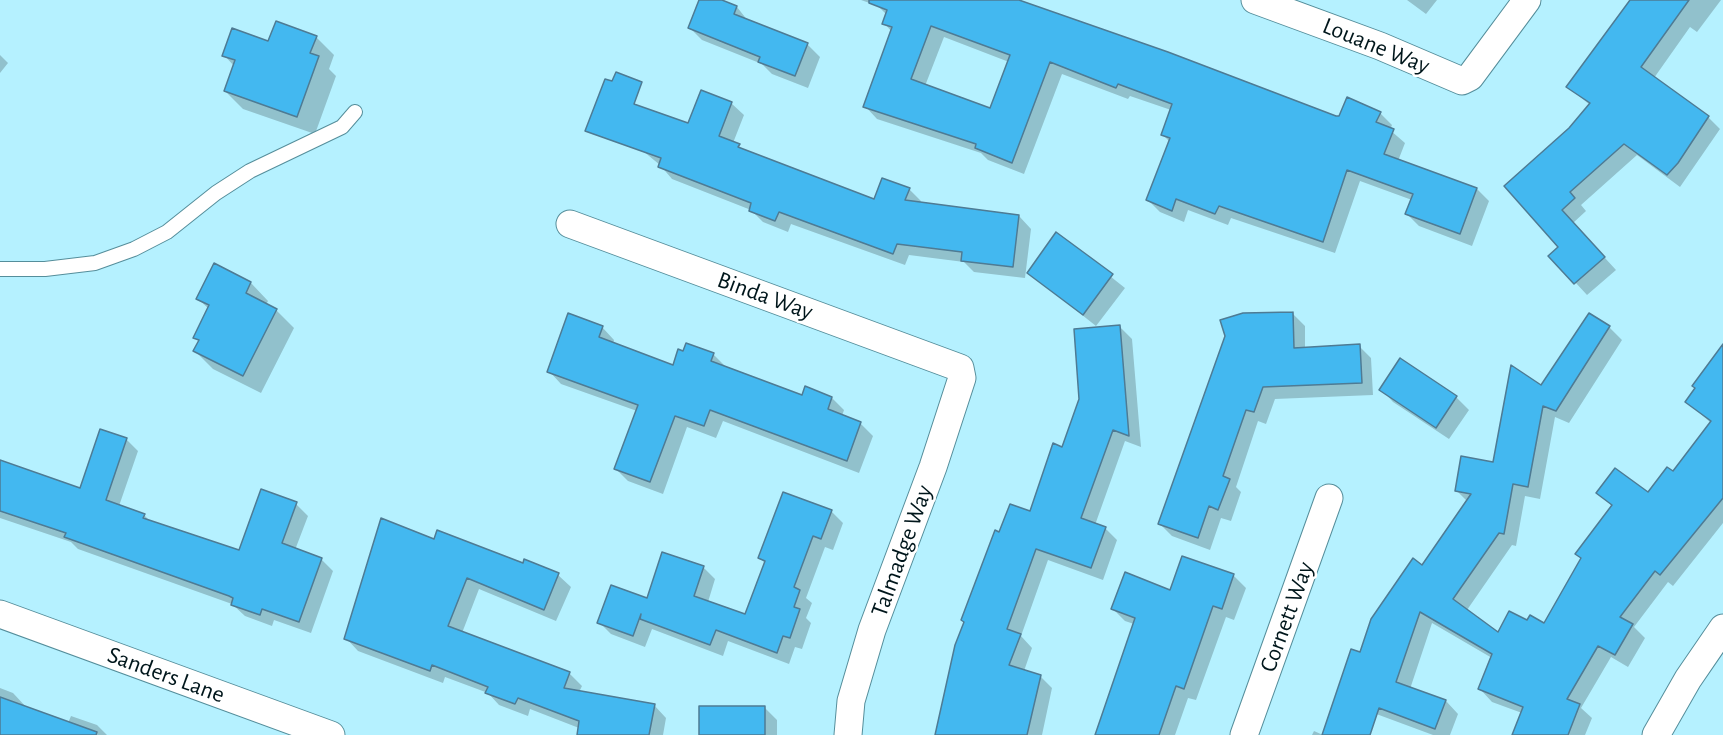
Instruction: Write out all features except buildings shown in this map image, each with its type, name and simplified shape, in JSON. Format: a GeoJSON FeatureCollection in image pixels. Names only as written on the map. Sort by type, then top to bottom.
{"type":"FeatureCollection","features":[{"type":"Feature","properties":{"kind":"street","name":"Louane Way"},"geometry":{"type":"LineString","coordinates":[[1255,0],[1380,46],[1462,81],[1470,77],[1527,0]]}},
{"type":"Feature","properties":{"kind":"street","name":"Binda Way"},"geometry":{"type":"LineString","coordinates":[[570,224],[960,368]]}},
{"type":"Feature","properties":{"kind":"street","name":"Talmadge Way"},"geometry":{"type":"LineString","coordinates":[[848,735],[851,701],[872,630],[933,467],[962,378],[960,368]]}},
{"type":"Feature","properties":{"kind":"street","name":"Cornett Way"},"geometry":{"type":"LineString","coordinates":[[1244,735],[1329,498]]}},
{"type":"Feature","properties":{"kind":"street","name":"Sanders Lane"},"geometry":{"type":"LineString","coordinates":[[0,614],[329,735]]}},
{"type":"Feature","properties":{"kind":"street"},"geometry":{"type":"LineString","coordinates":[[1656,735],[1688,679],[1723,628]]}},
{"type":"Feature","properties":{"kind":"lane"},"geometry":{"type":"LineString","coordinates":[[0,268],[45,269],[95,263],[134,249],[167,232],[216,193],[250,171],[342,127],[355,112]]}}]}
